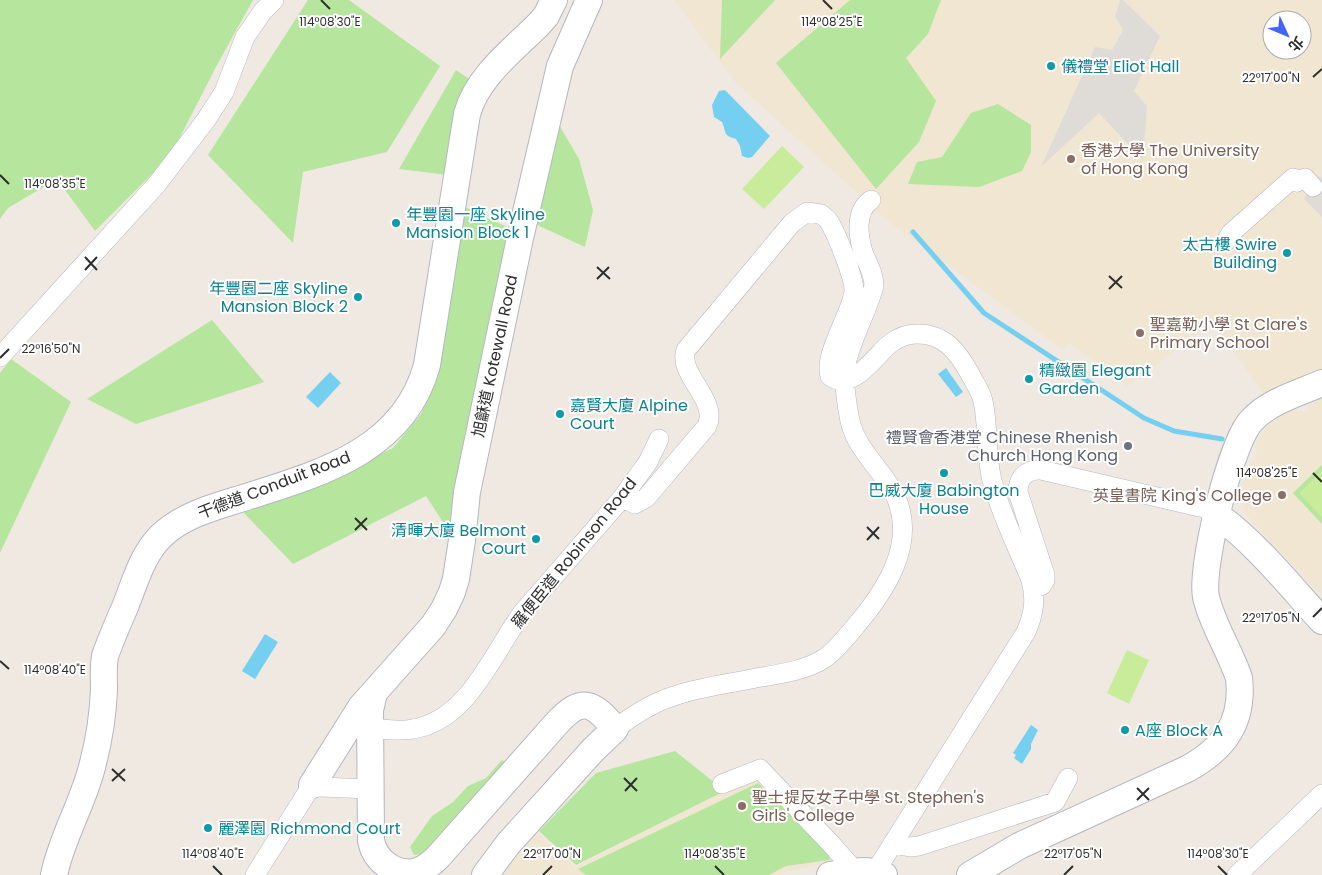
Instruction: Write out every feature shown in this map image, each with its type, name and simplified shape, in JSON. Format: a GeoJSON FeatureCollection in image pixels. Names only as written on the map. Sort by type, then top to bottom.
{"type":"FeatureCollection","features":[{"type":"Feature","properties":{"kind":"street"},"geometry":{"type":"LineString","coordinates":[[0,357],[174,163],[220,100],[228,84],[245,37],[263,11],[274,0]]}},
{"type":"Feature","properties":{"kind":"street","name":"干德道 Conduit Road"},"geometry":{"type":"LineString","coordinates":[[54,875],[61,845],[84,792],[94,760],[102,709],[105,656],[142,563],[150,549],[160,538],[182,521],[203,511],[314,473],[354,456],[376,442],[404,414],[415,398],[427,365],[470,103],[483,81],[546,16],[554,0]]}},
{"type":"Feature","properties":{"kind":"street","name":"旭龢道 Kotewall Road"},"geometry":{"type":"LineString","coordinates":[[312,785],[361,707],[433,626],[452,592],[456,579],[469,483],[520,238],[560,66],[589,0]]}},
{"type":"Feature","properties":{"kind":"street"},"geometry":{"type":"LineString","coordinates":[[1226,241],[1231,233],[1293,178],[1297,182],[1305,178],[1313,187]]}},
{"type":"Feature","properties":{"kind":"street"},"geometry":{"type":"LineString","coordinates":[[485,875],[508,844],[593,750],[615,729],[644,710],[671,697],[788,672],[818,662],[833,652],[877,600],[885,587],[898,556],[903,529],[902,517],[894,495],[861,448],[853,430],[845,380],[848,358],[874,286],[873,277],[863,251],[859,228],[863,206],[871,200]]}},
{"type":"Feature","properties":{"kind":"street"},"geometry":{"type":"LineString","coordinates":[[622,498],[635,504],[646,498],[707,426],[709,422],[708,411],[702,394],[685,363],[684,354],[792,223],[807,212],[816,212],[828,220],[854,283],[853,296],[829,369],[830,376],[834,379],[845,380],[861,373],[884,348],[903,336],[911,334],[928,335],[954,348],[981,394],[989,468],[993,485],[1033,589],[1034,606],[1026,632],[893,844],[861,873],[760,769],[722,784]]}},
{"type":"Feature","properties":{"kind":"street"},"geometry":{"type":"LineString","coordinates":[[970,875],[1049,831],[1187,769],[1207,756],[1230,732],[1236,717],[1240,690],[1239,678],[1207,599],[1205,578],[1217,515],[1233,457],[1247,426],[1268,408],[1322,383]]}},
{"type":"Feature","properties":{"kind":"street","name":"羅便臣道 Robinson Road"},"geometry":{"type":"LineString","coordinates":[[370,728],[403,730],[423,727],[440,719],[457,705],[492,663],[509,632],[523,612],[622,498],[648,462],[659,439]]}},
{"type":"Feature","properties":{"kind":"street"},"geometry":{"type":"LineString","coordinates":[[1033,589],[1042,586],[1045,575],[1019,498],[1018,487],[1022,477],[1030,470],[1041,470],[1204,508],[1217,515],[1237,532],[1322,621]]}},
{"type":"Feature","properties":{"kind":"street"},"geometry":{"type":"LineString","coordinates":[[1211,543],[1227,534],[1237,532]]}},
{"type":"Feature","properties":{"kind":"street"},"geometry":{"type":"LineString","coordinates":[[374,693],[370,710],[370,831],[372,847],[375,854],[385,865],[392,870],[406,873],[423,870],[438,858],[572,708],[583,705],[589,707],[602,714],[615,729]]}},
{"type":"Feature","properties":{"kind":"street"},"geometry":{"type":"LineString","coordinates":[[893,844],[910,847],[919,846],[1055,802],[1068,778]]}},
{"type":"Feature","properties":{"kind":"street"},"geometry":{"type":"LineString","coordinates":[[255,875],[312,785],[370,789]]}},
{"type":"Feature","properties":{"kind":"street"},"geometry":{"type":"LineString","coordinates":[[1237,875],[1322,794]]}},
{"type":"Feature","properties":{"kind":"shaded area","name":"香港大學 The University of Hong Kong"},"geometry":{"type":"Polygon","coordinates":[[[674,0],[1322,0],[1322,371],[1263,393],[1213,323],[1127,386],[1069,343],[1062,349],[888,221],[735,82],[674,0]]]}},
{"type":"Feature","properties":{"kind":"shaded area"},"geometry":{"type":"Polygon","coordinates":[[[1120,0],[1123,0],[1160,36],[1134,91],[1147,106],[1143,160],[1099,113],[1041,167],[1095,47],[1112,50],[1123,30],[1115,17],[1120,0]]]}},
{"type":"Feature","properties":{"kind":"shaded area"},"geometry":{"type":"Polygon","coordinates":[[[1320,176],[1322,178],[1322,217],[1304,199],[1320,176]]]}},
{"type":"Feature","properties":{"kind":"shaded area","name":"英皇書院 King's College"},"geometry":{"type":"Polygon","coordinates":[[[1322,397],[1322,596],[1243,512],[1245,505],[1241,493],[1246,468],[1257,457],[1255,445],[1265,428],[1285,411],[1294,409],[1304,412],[1317,399],[1322,397]]]}},
{"type":"Feature","properties":{"kind":"shaded area","name":"聖士提反女子中學 St. Stephen's Girls' College"},"geometry":{"type":"Polygon","coordinates":[[[752,778],[760,778],[836,862],[788,871],[781,875],[503,875],[538,833],[575,867],[752,778]]]}},
{"type":"Feature","properties":{"kind":"green space"},"geometry":{"type":"Polygon","coordinates":[[[0,0],[253,0],[179,139],[161,165],[95,231],[57,179],[8,208],[0,219],[0,0]]]}},
{"type":"Feature","properties":{"kind":"green space"},"geometry":{"type":"Polygon","coordinates":[[[308,0],[349,0],[440,66],[387,152],[303,172],[293,243],[208,155],[308,0]]]}},
{"type":"Feature","properties":{"kind":"green space"},"geometry":{"type":"Polygon","coordinates":[[[722,0],[775,0],[720,59],[722,0]]]}},
{"type":"Feature","properties":{"kind":"green space"},"geometry":{"type":"Polygon","coordinates":[[[850,0],[941,0],[928,34],[906,58],[936,101],[919,142],[876,189],[776,63],[850,0]]]}},
{"type":"Feature","properties":{"kind":"green space"},"geometry":{"type":"Polygon","coordinates":[[[456,70],[472,81],[448,175],[399,169],[456,70]]]}},
{"type":"Feature","properties":{"kind":"green space"},"geometry":{"type":"Polygon","coordinates":[[[998,104],[1031,125],[1031,152],[1022,171],[979,187],[908,184],[917,162],[942,157],[971,113],[998,104]]]}},
{"type":"Feature","properties":{"kind":"green space"},"geometry":{"type":"Polygon","coordinates":[[[559,125],[579,159],[593,210],[585,247],[535,224],[559,125]]]}},
{"type":"Feature","properties":{"kind":"green space"},"geometry":{"type":"Polygon","coordinates":[[[782,146],[804,167],[764,209],[742,189],[782,146]]]}},
{"type":"Feature","properties":{"kind":"green space"},"geometry":{"type":"Polygon","coordinates":[[[465,207],[513,230],[450,533],[426,496],[293,564],[243,512],[268,504],[393,448],[421,414],[437,379],[465,207]]]}},
{"type":"Feature","properties":{"kind":"green space"},"geometry":{"type":"Polygon","coordinates":[[[212,320],[264,382],[136,424],[87,399],[212,320]]]}},
{"type":"Feature","properties":{"kind":"green space"},"geometry":{"type":"Polygon","coordinates":[[[11,359],[71,402],[0,553],[0,373],[11,359]]]}},
{"type":"Feature","properties":{"kind":"green space"},"geometry":{"type":"Polygon","coordinates":[[[1322,465],[1322,524],[1293,493],[1322,465]]]}},
{"type":"Feature","properties":{"kind":"green space"},"geometry":{"type":"Polygon","coordinates":[[[1322,471],[1322,517],[1299,493],[1322,471]]]}},
{"type":"Feature","properties":{"kind":"green space"},"geometry":{"type":"Polygon","coordinates":[[[1127,650],[1149,660],[1129,704],[1107,693],[1127,650]]]}},
{"type":"Feature","properties":{"kind":"green space"},"geometry":{"type":"Polygon","coordinates":[[[675,751],[725,791],[576,865],[539,831],[596,773],[675,751]]]}},
{"type":"Feature","properties":{"kind":"green space"},"geometry":{"type":"Polygon","coordinates":[[[502,760],[508,765],[427,854],[414,855],[410,847],[432,816],[453,802],[468,786],[486,778],[502,760]]]}},
{"type":"Feature","properties":{"kind":"green space","name":"聖士提反女子中學 St. Stephen's Girls' College"},"geometry":{"type":"Polygon","coordinates":[[[758,783],[830,854],[829,860],[786,866],[769,875],[586,875],[578,869],[758,783]]]}},
{"type":"Feature","properties":{"kind":"water"},"geometry":{"type":"Polygon","coordinates":[[[725,90],[770,136],[752,157],[742,156],[736,139],[727,135],[722,122],[714,117],[712,105],[719,91],[725,90]]]}},
{"type":"Feature","properties":{"kind":"water"},"geometry":{"type":"Polygon","coordinates":[[[946,368],[963,392],[956,397],[938,374],[946,368]]]}},
{"type":"Feature","properties":{"kind":"water"},"geometry":{"type":"Polygon","coordinates":[[[330,372],[341,383],[318,408],[306,397],[330,372]]]}},
{"type":"Feature","properties":{"kind":"water"},"geometry":{"type":"Polygon","coordinates":[[[265,634],[278,642],[255,679],[242,671],[265,634]]]}},
{"type":"Feature","properties":{"kind":"water"},"geometry":{"type":"Polygon","coordinates":[[[1031,725],[1038,730],[1031,744],[1031,749],[1022,764],[1014,758],[1016,755],[1013,753],[1031,725]]]}},
{"type":"Feature","properties":{"kind":"waterway"},"geometry":{"type":"LineString","coordinates":[[913,232],[984,313],[1144,418],[1174,431],[1222,439]]}},
{"type":"Feature","properties":{"kind":"place","name":"儀禮堂 Eliot Hall"},"geometry":{"type":"Point","coordinates":[1051,66]}},
{"type":"Feature","properties":{"kind":"place","name":"香港大學 The University of Hong Kong"},"geometry":{"type":"Point","coordinates":[1071,159]}},
{"type":"Feature","properties":{"kind":"place","name":"年豐園一座 Skyline Mansion Block 1"},"geometry":{"type":"Point","coordinates":[396,223]}},
{"type":"Feature","properties":{"kind":"place","name":"太古樓 Swire Building"},"geometry":{"type":"Point","coordinates":[1287,253]}},
{"type":"Feature","properties":{"kind":"place","name":"年豐園二座 Skyline Mansion Block 2"},"geometry":{"type":"Point","coordinates":[358,297]}},
{"type":"Feature","properties":{"kind":"place","name":"聖嘉勒小學 St Clare's Primary School"},"geometry":{"type":"Point","coordinates":[1140,333]}},
{"type":"Feature","properties":{"kind":"place","name":"精緻園 Elegant Garden"},"geometry":{"type":"Point","coordinates":[1029,379]}},
{"type":"Feature","properties":{"kind":"place","name":"嘉賢大廈 Alpine Court"},"geometry":{"type":"Point","coordinates":[560,414]}},
{"type":"Feature","properties":{"kind":"place","name":"禮賢會香港堂 Chinese Rhenish Church Hong Kong"},"geometry":{"type":"Point","coordinates":[1128,446]}},
{"type":"Feature","properties":{"kind":"place","name":"巴威大廈 Babington House"},"geometry":{"type":"Point","coordinates":[944,473]}},
{"type":"Feature","properties":{"kind":"place","name":"英皇書院 King's College"},"geometry":{"type":"Point","coordinates":[1282,495]}},
{"type":"Feature","properties":{"kind":"place","name":"清暉大廈 Belmont Court"},"geometry":{"type":"Point","coordinates":[536,539]}},
{"type":"Feature","properties":{"kind":"place","name":"A座 Block A"},"geometry":{"type":"Point","coordinates":[1125,730]}},
{"type":"Feature","properties":{"kind":"place","name":"聖士提反女子中學 St. Stephen's Girls' College"},"geometry":{"type":"Point","coordinates":[742,806]}},
{"type":"Feature","properties":{"kind":"place","name":"麗澤園 Richmond Court"},"geometry":{"type":"Point","coordinates":[208,828]}}]}
